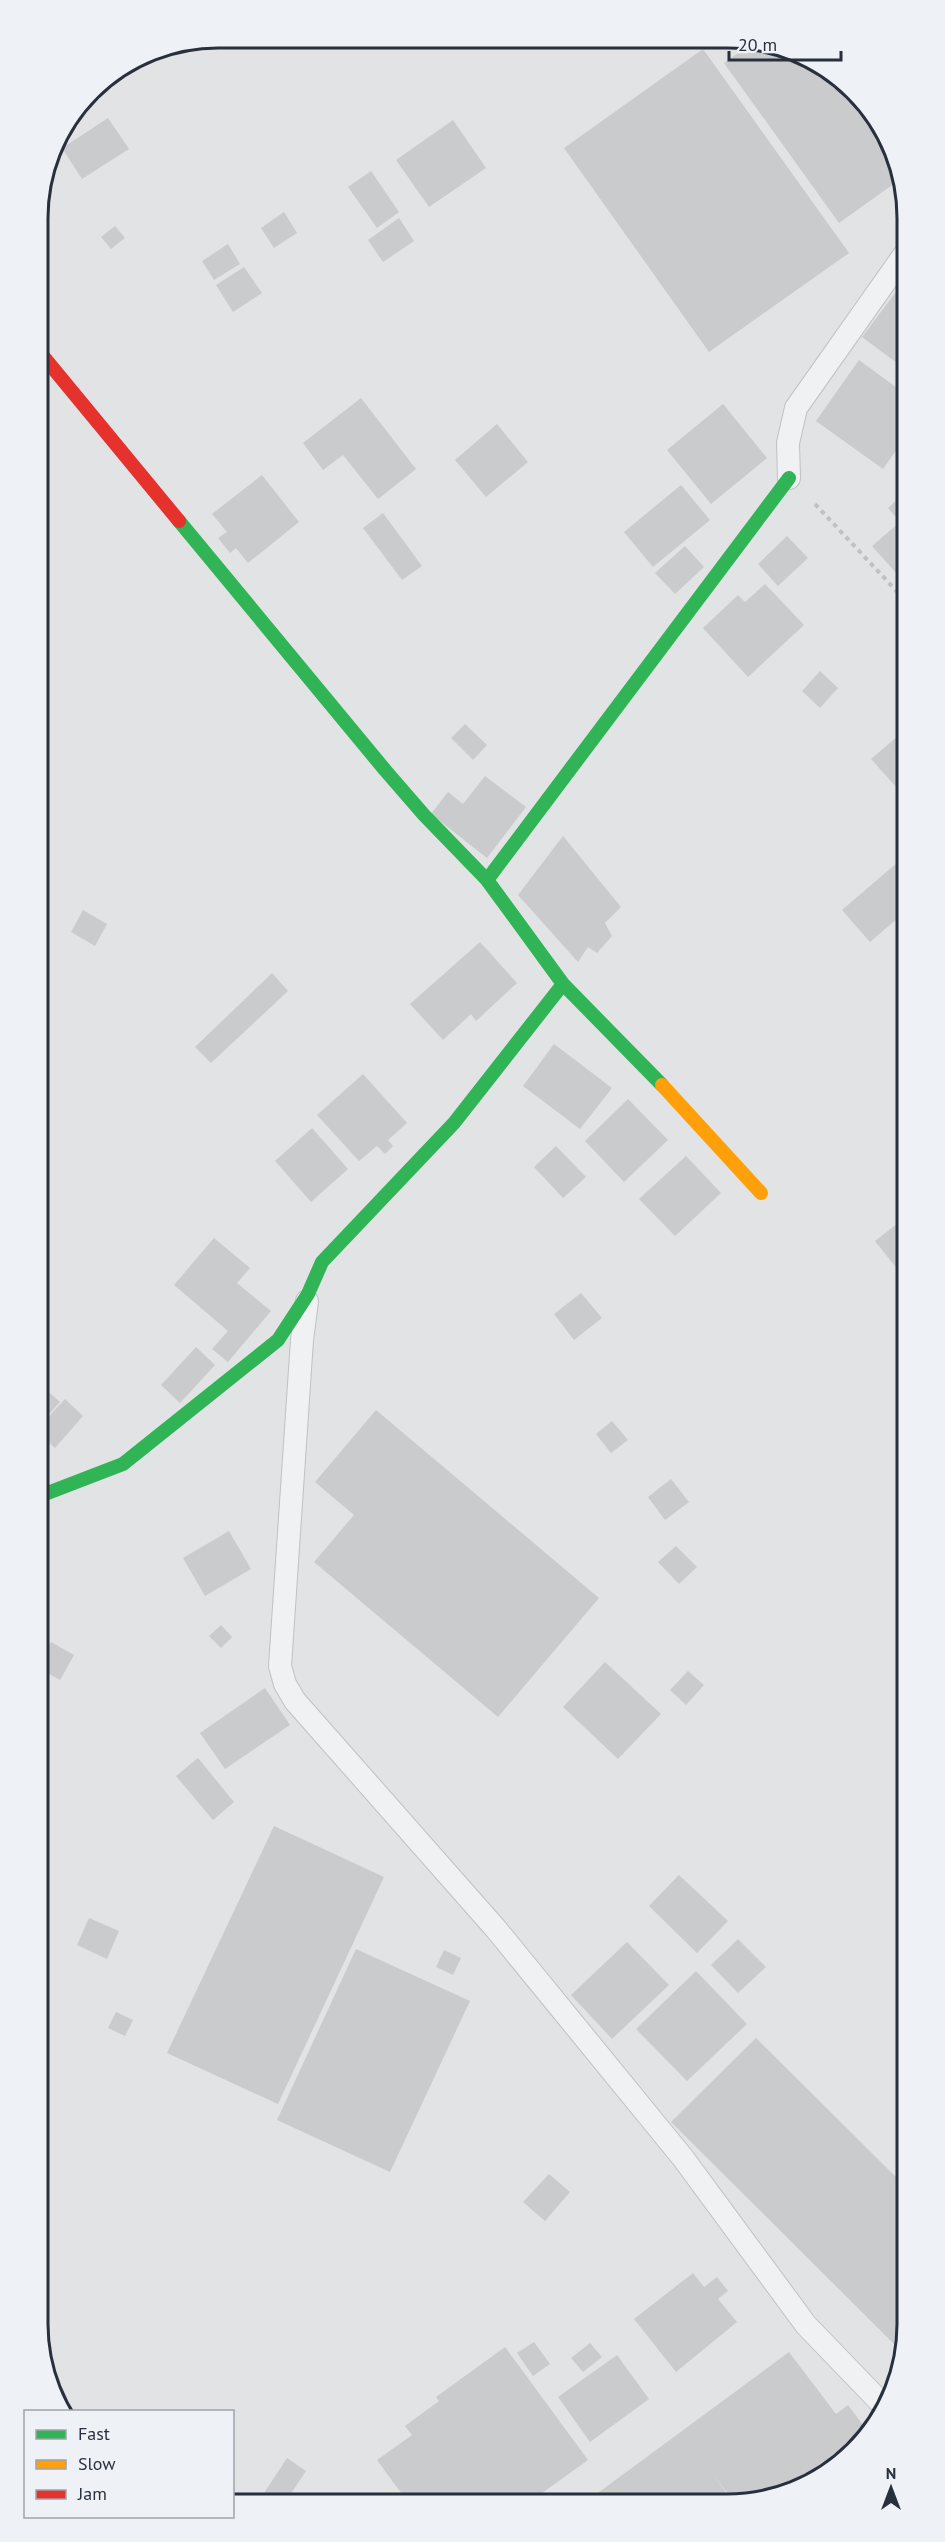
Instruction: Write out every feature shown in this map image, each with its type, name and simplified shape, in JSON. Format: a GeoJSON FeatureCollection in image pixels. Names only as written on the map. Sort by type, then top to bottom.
{"type":"FeatureCollection","features":[{"type":"Feature","properties":{"kind":"street"},"geometry":{"type":"LineString","coordinates":[[48,362],[378,761],[424,815],[487,880],[563,984],[672,1095],[761,1193]]}},
{"type":"Feature","properties":{"kind":"street"},"geometry":{"type":"LineString","coordinates":[[487,880],[789,478]]}},
{"type":"Feature","properties":{"kind":"street"},"geometry":{"type":"LineString","coordinates":[[48,1489],[123,1464],[278,1341],[308,1294],[322,1262],[454,1123],[563,984]]}},
{"type":"Feature","properties":{"kind":"lane"},"geometry":{"type":"LineString","coordinates":[[789,478],[788,443],[796,408],[897,265]]}},
{"type":"Feature","properties":{"kind":"lane"},"geometry":{"type":"LineString","coordinates":[[308,1294],[302,1341],[280,1666],[285,1684],[295,1701],[496,1929],[676,2148],[806,2325],[878,2400]]}},
{"type":"Feature","properties":{"kind":"path"},"geometry":{"type":"LineString","coordinates":[[789,478],[897,592]]}},
{"type":"Feature","properties":{"kind":"building"},"geometry":{"type":"Polygon","coordinates":[[[703,49],[849,253],[709,352],[564,148],[703,49]]]}},
{"type":"Feature","properties":{"kind":"building"},"geometry":{"type":"Polygon","coordinates":[[[744,49],[760,51],[802,66],[831,83],[862,114],[874,133],[888,163],[894,184],[839,223],[724,63],[744,49]]]}},
{"type":"Feature","properties":{"kind":"building"},"geometry":{"type":"Polygon","coordinates":[[[108,118],[129,149],[82,179],[63,149],[108,118]]]}},
{"type":"Feature","properties":{"kind":"building"},"geometry":{"type":"Polygon","coordinates":[[[453,120],[486,168],[429,207],[396,160],[453,120]]]}},
{"type":"Feature","properties":{"kind":"building"},"geometry":{"type":"Polygon","coordinates":[[[371,171],[399,212],[377,228],[348,187],[371,171]]]}},
{"type":"Feature","properties":{"kind":"building"},"geometry":{"type":"Polygon","coordinates":[[[284,212],[297,233],[274,248],[261,228],[284,212]]]}},
{"type":"Feature","properties":{"kind":"building"},"geometry":{"type":"Polygon","coordinates":[[[399,218],[414,241],[383,262],[368,240],[399,218]]]}},
{"type":"Feature","properties":{"kind":"building"},"geometry":{"type":"Polygon","coordinates":[[[115,226],[125,238],[111,249],[101,237],[115,226]]]}},
{"type":"Feature","properties":{"kind":"building"},"geometry":{"type":"Polygon","coordinates":[[[228,244],[240,264],[214,280],[202,261],[228,244]]]}},
{"type":"Feature","properties":{"kind":"building"},"geometry":{"type":"Polygon","coordinates":[[[244,267],[262,293],[233,312],[216,285],[244,267]]]}},
{"type":"Feature","properties":{"kind":"building"},"geometry":{"type":"Polygon","coordinates":[[[897,290],[897,363],[862,337],[897,290]]]}},
{"type":"Feature","properties":{"kind":"building"},"geometry":{"type":"Polygon","coordinates":[[[859,360],[897,388],[897,449],[883,469],[816,421],[859,360]]]}},
{"type":"Feature","properties":{"kind":"building"},"geometry":{"type":"Polygon","coordinates":[[[361,398],[416,469],[378,499],[343,455],[323,470],[303,443],[361,398]]]}},
{"type":"Feature","properties":{"kind":"building"},"geometry":{"type":"Polygon","coordinates":[[[723,404],[767,458],[711,504],[667,450],[723,404]]]}},
{"type":"Feature","properties":{"kind":"building"},"geometry":{"type":"Polygon","coordinates":[[[497,424],[528,462],[486,497],[455,460],[497,424]]]}},
{"type":"Feature","properties":{"kind":"building"},"geometry":{"type":"Polygon","coordinates":[[[262,475],[299,522],[248,563],[236,548],[230,553],[218,538],[227,532],[212,514],[262,475]]]}},
{"type":"Feature","properties":{"kind":"building"},"geometry":{"type":"Polygon","coordinates":[[[681,485],[710,520],[653,567],[624,532],[681,485]]]}},
{"type":"Feature","properties":{"kind":"building"},"geometry":{"type":"Polygon","coordinates":[[[897,500],[897,518],[888,508],[897,500]]]}},
{"type":"Feature","properties":{"kind":"building"},"geometry":{"type":"Polygon","coordinates":[[[383,513],[422,566],[402,580],[363,528],[383,513]]]}},
{"type":"Feature","properties":{"kind":"building"},"geometry":{"type":"Polygon","coordinates":[[[897,525],[897,574],[872,546],[897,525]]]}},
{"type":"Feature","properties":{"kind":"building"},"geometry":{"type":"Polygon","coordinates":[[[787,536],[808,558],[778,586],[758,564],[787,536]]]}},
{"type":"Feature","properties":{"kind":"building"},"geometry":{"type":"Polygon","coordinates":[[[685,546],[704,567],[675,594],[655,573],[685,546]]]}},
{"type":"Feature","properties":{"kind":"building"},"geometry":{"type":"Polygon","coordinates":[[[765,584],[804,625],[748,677],[703,628],[738,595],[745,602],[765,584]]]}},
{"type":"Feature","properties":{"kind":"building"},"geometry":{"type":"Polygon","coordinates":[[[820,671],[838,688],[820,708],[802,691],[820,671]]]}},
{"type":"Feature","properties":{"kind":"building"},"geometry":{"type":"Polygon","coordinates":[[[465,724],[487,745],[473,760],[451,738],[465,724]]]}},
{"type":"Feature","properties":{"kind":"building"},"geometry":{"type":"Polygon","coordinates":[[[897,737],[897,788],[871,759],[897,737]]]}},
{"type":"Feature","properties":{"kind":"building"},"geometry":{"type":"Polygon","coordinates":[[[485,776],[526,807],[487,858],[431,814],[448,792],[463,804],[485,776]]]}},
{"type":"Feature","properties":{"kind":"building"},"geometry":{"type":"Polygon","coordinates":[[[563,836],[621,907],[605,923],[612,936],[597,953],[588,947],[578,962],[518,895],[563,836]]]}},
{"type":"Feature","properties":{"kind":"building"},"geometry":{"type":"Polygon","coordinates":[[[897,863],[897,919],[870,942],[842,910],[897,863]]]}},
{"type":"Feature","properties":{"kind":"building"},"geometry":{"type":"Polygon","coordinates":[[[83,910],[107,924],[95,946],[71,932],[83,910]]]}},
{"type":"Feature","properties":{"kind":"building"},"geometry":{"type":"Polygon","coordinates":[[[480,942],[517,983],[476,1021],[471,1014],[443,1040],[410,1004],[480,942]]]}},
{"type":"Feature","properties":{"kind":"building"},"geometry":{"type":"Polygon","coordinates":[[[272,973],[288,991],[211,1063],[195,1047],[272,973]]]}},
{"type":"Feature","properties":{"kind":"building"},"geometry":{"type":"Polygon","coordinates":[[[554,1044],[612,1088],[580,1129],[523,1086],[554,1044]]]}},
{"type":"Feature","properties":{"kind":"building"},"geometry":{"type":"Polygon","coordinates":[[[363,1074],[407,1123],[388,1140],[393,1146],[385,1154],[377,1146],[359,1161],[317,1115],[363,1074]]]}},
{"type":"Feature","properties":{"kind":"building"},"geometry":{"type":"Polygon","coordinates":[[[628,1099],[668,1140],[624,1182],[585,1141],[628,1099]]]}},
{"type":"Feature","properties":{"kind":"building"},"geometry":{"type":"Polygon","coordinates":[[[312,1128],[348,1169],[311,1202],[275,1161],[312,1128]]]}},
{"type":"Feature","properties":{"kind":"building"},"geometry":{"type":"Polygon","coordinates":[[[556,1146],[586,1177],[563,1198],[534,1167],[556,1146]]]}},
{"type":"Feature","properties":{"kind":"building"},"geometry":{"type":"Polygon","coordinates":[[[686,1156],[721,1193],[675,1236],[639,1199],[686,1156]]]}},
{"type":"Feature","properties":{"kind":"building"},"geometry":{"type":"Polygon","coordinates":[[[897,1224],[897,1269],[875,1241],[897,1224]]]}},
{"type":"Feature","properties":{"kind":"building"},"geometry":{"type":"Polygon","coordinates":[[[214,1238],[250,1268],[237,1283],[271,1311],[228,1362],[212,1349],[228,1331],[174,1285],[214,1238]]]}},
{"type":"Feature","properties":{"kind":"building"},"geometry":{"type":"Polygon","coordinates":[[[581,1293],[602,1318],[574,1340],[554,1314],[581,1293]]]}},
{"type":"Feature","properties":{"kind":"building"},"geometry":{"type":"Polygon","coordinates":[[[196,1347],[215,1365],[180,1403],[161,1385],[196,1347]]]}},
{"type":"Feature","properties":{"kind":"building"},"geometry":{"type":"Polygon","coordinates":[[[48,1392],[60,1402],[48,1415],[48,1392]]]}},
{"type":"Feature","properties":{"kind":"building"},"geometry":{"type":"Polygon","coordinates":[[[65,1399],[83,1416],[55,1448],[48,1442],[48,1417],[65,1399]]]}},
{"type":"Feature","properties":{"kind":"building"},"geometry":{"type":"Polygon","coordinates":[[[376,1410],[599,1598],[498,1717],[314,1562],[354,1515],[315,1482],[376,1410]]]}},
{"type":"Feature","properties":{"kind":"building"},"geometry":{"type":"Polygon","coordinates":[[[612,1421],[628,1440],[611,1453],[596,1434],[612,1421]]]}},
{"type":"Feature","properties":{"kind":"building"},"geometry":{"type":"Polygon","coordinates":[[[671,1479],[689,1502],[665,1520],[648,1497],[671,1479]]]}},
{"type":"Feature","properties":{"kind":"building"},"geometry":{"type":"Polygon","coordinates":[[[229,1531],[251,1569],[205,1596],[183,1558],[229,1531]]]}},
{"type":"Feature","properties":{"kind":"building"},"geometry":{"type":"Polygon","coordinates":[[[676,1546],[697,1567],[679,1584],[658,1562],[676,1546]]]}},
{"type":"Feature","properties":{"kind":"building"},"geometry":{"type":"Polygon","coordinates":[[[221,1625],[232,1637],[221,1648],[209,1636],[221,1625]]]}},
{"type":"Feature","properties":{"kind":"building"},"geometry":{"type":"Polygon","coordinates":[[[51,1642],[74,1655],[60,1680],[48,1673],[48,1648],[51,1642]]]}},
{"type":"Feature","properties":{"kind":"building"},"geometry":{"type":"Polygon","coordinates":[[[605,1662],[661,1714],[618,1759],[563,1707],[605,1662]]]}},
{"type":"Feature","properties":{"kind":"building"},"geometry":{"type":"Polygon","coordinates":[[[688,1671],[704,1685],[686,1705],[670,1690],[688,1671]]]}},
{"type":"Feature","properties":{"kind":"building"},"geometry":{"type":"Polygon","coordinates":[[[265,1688],[290,1725],[225,1769],[200,1733],[265,1688]]]}},
{"type":"Feature","properties":{"kind":"building"},"geometry":{"type":"Polygon","coordinates":[[[198,1758],[234,1802],[213,1820],[176,1776],[198,1758]]]}},
{"type":"Feature","properties":{"kind":"building"},"geometry":{"type":"Polygon","coordinates":[[[274,1826],[384,1877],[278,2104],[167,2053],[274,1826]]]}},
{"type":"Feature","properties":{"kind":"building"},"geometry":{"type":"Polygon","coordinates":[[[679,1875],[728,1921],[697,1953],[649,1906],[679,1875]]]}},
{"type":"Feature","properties":{"kind":"building"},"geometry":{"type":"Polygon","coordinates":[[[89,1918],[119,1931],[107,1959],[77,1945],[89,1918]]]}},
{"type":"Feature","properties":{"kind":"building"},"geometry":{"type":"Polygon","coordinates":[[[738,1939],[766,1967],[738,1993],[711,1965],[738,1939]]]}},
{"type":"Feature","properties":{"kind":"building"},"geometry":{"type":"Polygon","coordinates":[[[627,1942],[669,1985],[612,2039],[571,1995],[627,1942]]]}},
{"type":"Feature","properties":{"kind":"building"},"geometry":{"type":"Polygon","coordinates":[[[356,1949],[470,2001],[390,2172],[277,2120],[356,1949]]]}},
{"type":"Feature","properties":{"kind":"building"},"geometry":{"type":"Polygon","coordinates":[[[444,1950],[461,1958],[453,1975],[436,1967],[444,1950]]]}},
{"type":"Feature","properties":{"kind":"building"},"geometry":{"type":"Polygon","coordinates":[[[696,1971],[747,2024],[687,2081],[636,2029],[696,1971]]]}},
{"type":"Feature","properties":{"kind":"building"},"geometry":{"type":"Polygon","coordinates":[[[116,2012],[133,2020],[125,2036],[108,2028],[116,2012]]]}},
{"type":"Feature","properties":{"kind":"building"},"geometry":{"type":"Polygon","coordinates":[[[756,2038],[897,2178],[896,2346],[671,2122],[756,2038]]]}},
{"type":"Feature","properties":{"kind":"building"},"geometry":{"type":"Polygon","coordinates":[[[549,2174],[570,2192],[545,2221],[523,2202],[549,2174]]]}},
{"type":"Feature","properties":{"kind":"building"},"geometry":{"type":"Polygon","coordinates":[[[693,2273],[704,2287],[717,2277],[728,2291],[718,2299],[737,2322],[676,2372],[634,2319],[693,2273]]]}},
{"type":"Feature","properties":{"kind":"building"},"geometry":{"type":"Polygon","coordinates":[[[534,2342],[550,2364],[533,2376],[517,2353],[534,2342]]]}},
{"type":"Feature","properties":{"kind":"building"},"geometry":{"type":"Polygon","coordinates":[[[590,2343],[602,2357],[583,2372],[571,2358],[590,2343]]]}},
{"type":"Feature","properties":{"kind":"building"},"geometry":{"type":"Polygon","coordinates":[[[505,2347],[588,2460],[541,2494],[402,2494],[377,2460],[412,2435],[405,2426],[439,2401],[436,2397],[505,2347]]]}},
{"type":"Feature","properties":{"kind":"building"},"geometry":{"type":"Polygon","coordinates":[[[789,2352],[836,2414],[848,2405],[863,2426],[831,2459],[812,2471],[782,2485],[760,2491],[728,2494],[712,2473],[727,2494],[596,2494],[789,2352]]]}},
{"type":"Feature","properties":{"kind":"building"},"geometry":{"type":"Polygon","coordinates":[[[617,2355],[649,2399],[590,2442],[558,2397],[617,2355]]]}},
{"type":"Feature","properties":{"kind":"building"},"geometry":{"type":"Polygon","coordinates":[[[287,2458],[306,2471],[291,2494],[263,2494],[287,2458]]]}},
{"type":"Feature","properties":{"kind":"traffic: fast"},"geometry":{"type":"LineString","coordinates":[[487,880],[789,478]]}},
{"type":"Feature","properties":{"kind":"traffic: fast"},"geometry":{"type":"LineString","coordinates":[[179,521],[385,770],[424,815],[487,880],[563,984],[662,1085]]}},
{"type":"Feature","properties":{"kind":"traffic: fast"},"geometry":{"type":"LineString","coordinates":[[48,1493],[123,1464],[278,1340],[308,1294],[322,1262],[454,1123],[563,984]]}},
{"type":"Feature","properties":{"kind":"traffic: slow"},"geometry":{"type":"LineString","coordinates":[[662,1085],[761,1193]]}},
{"type":"Feature","properties":{"kind":"traffic: jam"},"geometry":{"type":"LineString","coordinates":[[48,362],[179,521]]}}]}
